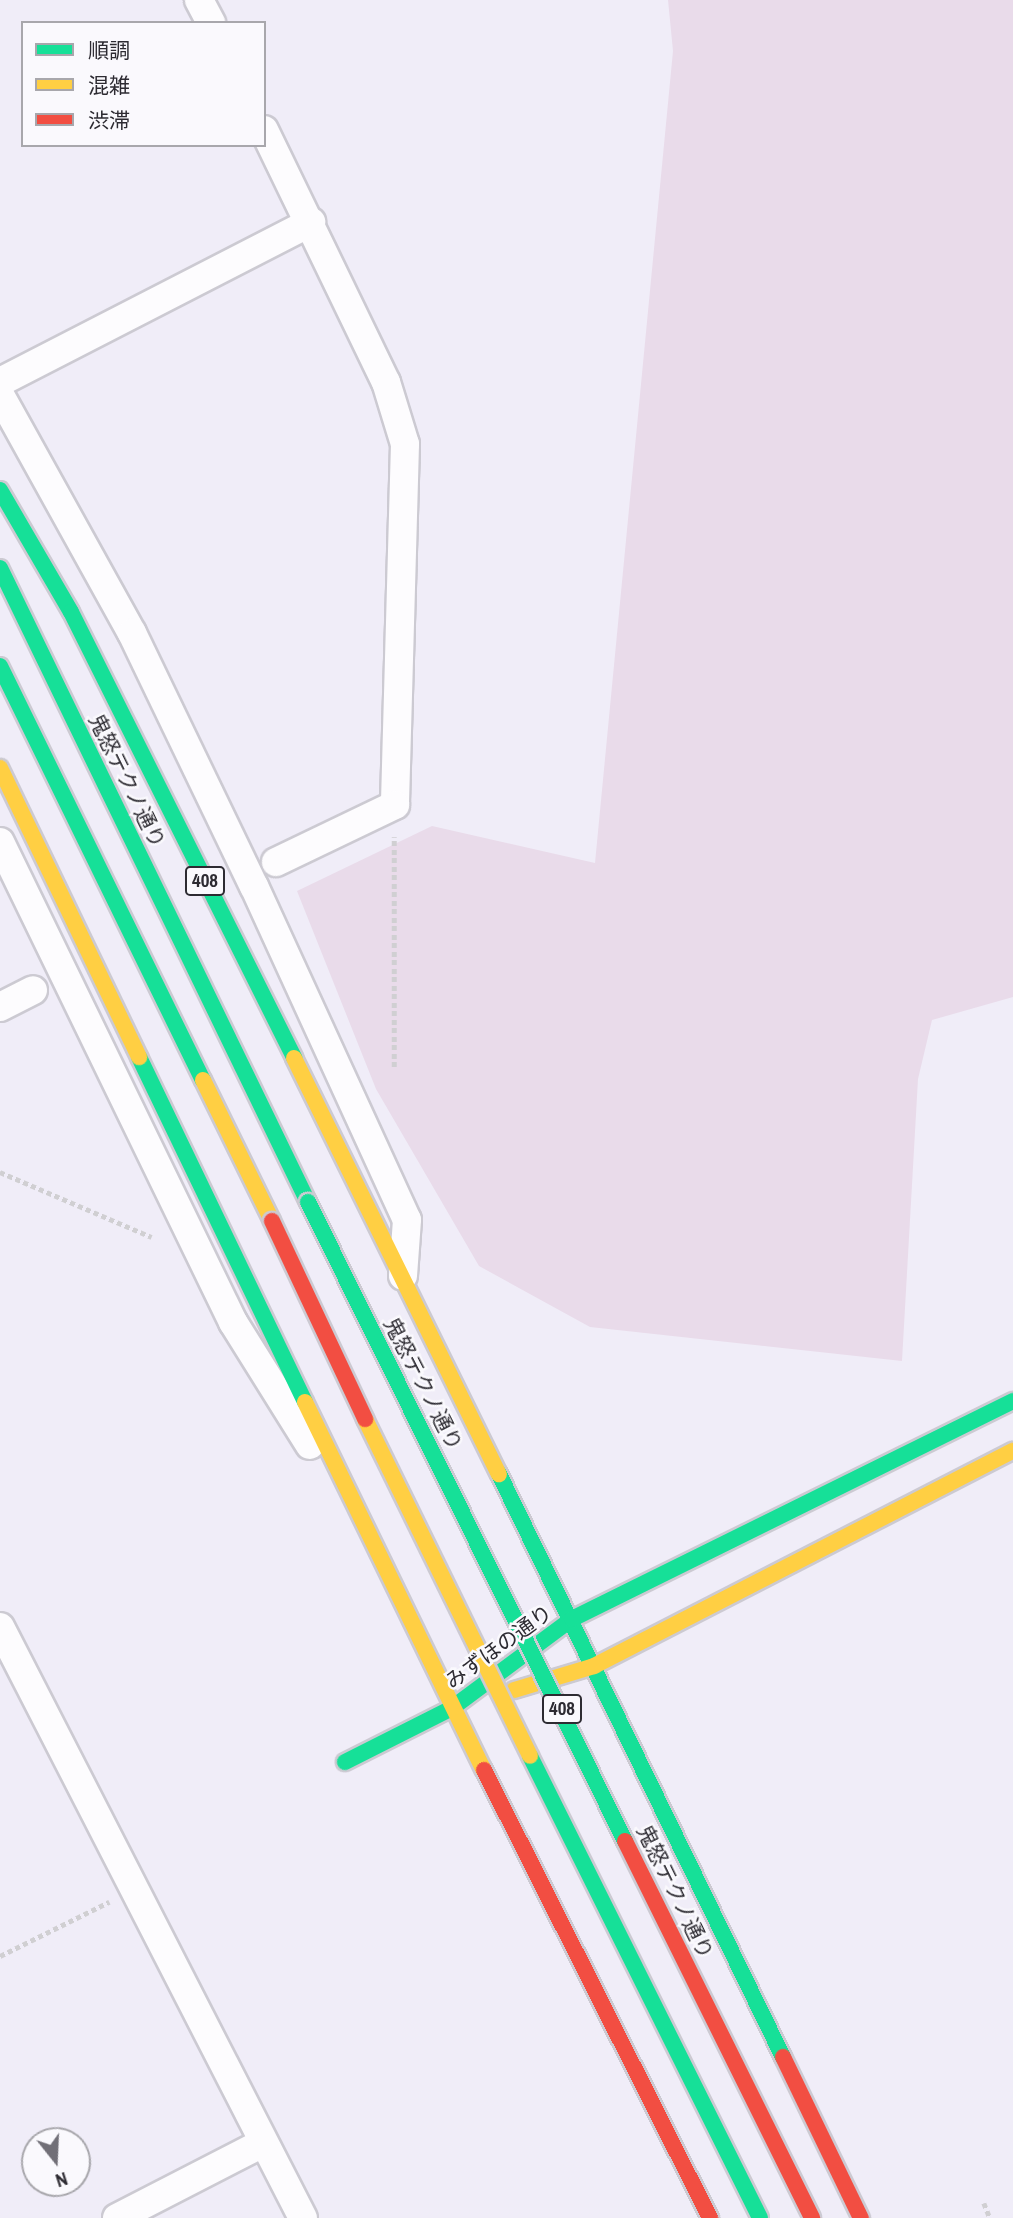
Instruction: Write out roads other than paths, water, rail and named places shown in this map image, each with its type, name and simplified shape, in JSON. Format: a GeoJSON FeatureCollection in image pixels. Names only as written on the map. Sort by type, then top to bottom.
{"type":"FeatureCollection","features":[{"type":"Feature","properties":{"kind":"main road","name":"408"},"geometry":{"type":"LineString","coordinates":[[0,490],[71,612],[403,1276],[861,2218]]}},
{"type":"Feature","properties":{"kind":"main road","name":"鬼怒テクノ通り"},"geometry":{"type":"LineString","coordinates":[[0,568],[308,1202],[812,2218]]}},
{"type":"Feature","properties":{"kind":"main road","name":"408"},"geometry":{"type":"LineString","coordinates":[[0,666],[272,1221],[425,1546],[760,2218]]}},
{"type":"Feature","properties":{"kind":"main road"},"geometry":{"type":"LineString","coordinates":[[0,768],[371,1534],[452,1708],[710,2218]]}},
{"type":"Feature","properties":{"kind":"main road","name":"みずほの通り"},"geometry":{"type":"LineString","coordinates":[[452,1708],[572,1619],[1013,1401]]}},
{"type":"Feature","properties":{"kind":"main road","name":"みずほの通り"},"geometry":{"type":"LineString","coordinates":[[452,1708],[594,1666],[1013,1451]]}},
{"type":"Feature","properties":{"kind":"main road"},"geometry":{"type":"LineString","coordinates":[[345,1762],[452,1708]]}},
{"type":"Feature","properties":{"kind":"street"},"geometry":{"type":"LineString","coordinates":[[199,0],[210,21]]}},
{"type":"Feature","properties":{"kind":"street"},"geometry":{"type":"LineString","coordinates":[[266,134],[311,222],[386,382],[405,444],[394,805],[276,862]]}},
{"type":"Feature","properties":{"kind":"street"},"geometry":{"type":"LineString","coordinates":[[0,382],[311,222]]}},
{"type":"Feature","properties":{"kind":"street"},"geometry":{"type":"LineString","coordinates":[[0,395],[132,633],[266,910],[407,1220],[403,1276]]}},
{"type":"Feature","properties":{"kind":"street"},"geometry":{"type":"LineString","coordinates":[[0,842],[233,1322],[263,1375],[371,1534]]}},
{"type":"Feature","properties":{"kind":"street"},"geometry":{"type":"LineString","coordinates":[[0,1007],[33,990]]}},
{"type":"Feature","properties":{"kind":"street"},"geometry":{"type":"LineString","coordinates":[[0,1627],[303,2218]]}},
{"type":"Feature","properties":{"kind":"street"},"geometry":{"type":"LineString","coordinates":[[117,2218],[263,2143]]}}]}
